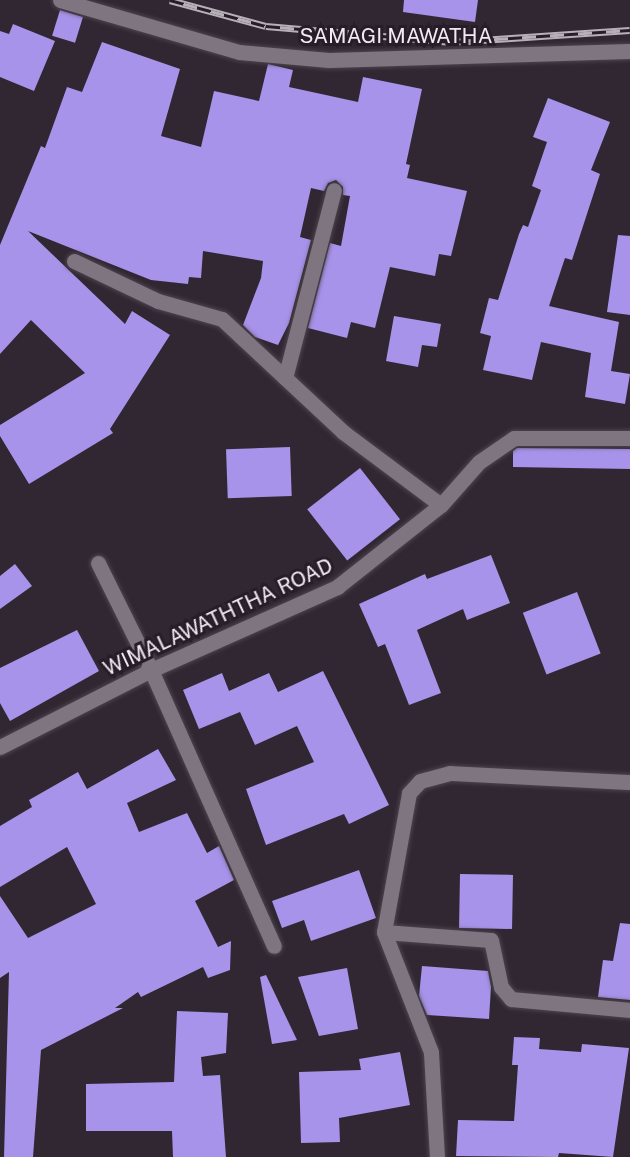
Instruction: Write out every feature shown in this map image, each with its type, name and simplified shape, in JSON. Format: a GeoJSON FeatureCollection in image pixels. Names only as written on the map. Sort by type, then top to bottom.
{"type":"FeatureCollection","features":[{"type":"Feature","properties":{"kind":"street","name":"SAMAGI MAWATHA"},"geometry":{"type":"LineString","coordinates":[[60,0],[239,52],[318,59],[594,55],[630,51]]}},
{"type":"Feature","properties":{"kind":"street"},"geometry":{"type":"LineString","coordinates":[[285,378],[334,190]]}},
{"type":"Feature","properties":{"kind":"street"},"geometry":{"type":"LineString","coordinates":[[74,261],[158,301],[222,319],[343,432],[441,505]]}},
{"type":"Feature","properties":{"kind":"street","name":"WIMALAWATHTHA ROAD"},"geometry":{"type":"LineString","coordinates":[[0,747],[152,670],[337,587],[441,505],[479,462],[514,438],[630,438]]}},
{"type":"Feature","properties":{"kind":"street"},"geometry":{"type":"LineString","coordinates":[[98,563],[152,670],[274,946]]}},
{"type":"Feature","properties":{"kind":"street"},"geometry":{"type":"LineString","coordinates":[[437,1157],[431,1052],[384,932],[409,793],[420,781],[450,773],[630,782]]}},
{"type":"Feature","properties":{"kind":"street"},"geometry":{"type":"LineString","coordinates":[[384,932],[491,940],[501,987],[511,999],[630,1010]]}},
{"type":"Feature","properties":{"kind":"building"},"geometry":{"type":"Polygon","coordinates":[[[404,0],[478,0],[475,22],[403,12],[404,0]]]}},
{"type":"Feature","properties":{"kind":"building"},"geometry":{"type":"Polygon","coordinates":[[[60,10],[83,17],[75,43],[52,36],[60,10]]]}},
{"type":"Feature","properties":{"kind":"building"},"geometry":{"type":"Polygon","coordinates":[[[13,24],[55,41],[34,91],[0,77],[0,31],[9,34],[13,24]]]}},
{"type":"Feature","properties":{"kind":"building"},"geometry":{"type":"Polygon","coordinates":[[[102,42],[180,69],[161,136],[201,147],[214,91],[259,101],[268,64],[293,70],[289,87],[358,102],[363,77],[422,89],[406,164],[410,165],[407,178],[467,191],[451,256],[439,254],[435,276],[390,267],[375,328],[351,322],[347,338],[308,328],[330,243],[341,246],[350,196],[343,195],[343,187],[336,180],[328,183],[324,191],[311,188],[300,237],[311,240],[289,323],[278,345],[255,337],[243,325],[261,278],[263,261],[203,251],[201,278],[189,277],[188,284],[151,280],[28,231],[125,324],[132,311],[170,335],[110,429],[113,433],[29,484],[0,436],[0,425],[85,373],[31,320],[0,354],[0,245],[41,146],[45,148],[67,87],[82,92],[102,42]]]}},
{"type":"Feature","properties":{"kind":"building"},"geometry":{"type":"Polygon","coordinates":[[[548,98],[610,122],[591,170],[600,174],[572,260],[565,258],[549,306],[619,322],[611,371],[630,374],[625,404],[585,397],[591,353],[541,342],[532,380],[483,370],[491,336],[480,333],[489,298],[498,300],[519,234],[523,225],[528,227],[541,190],[532,186],[547,142],[533,137],[548,98]]]}},
{"type":"Feature","properties":{"kind":"building"},"geometry":{"type":"Polygon","coordinates":[[[618,235],[630,236],[630,315],[607,312],[618,235]]]}},
{"type":"Feature","properties":{"kind":"building"},"geometry":{"type":"Polygon","coordinates":[[[394,316],[441,324],[437,347],[422,345],[418,367],[386,361],[394,316]]]}},
{"type":"Feature","properties":{"kind":"building"},"geometry":{"type":"Polygon","coordinates":[[[290,447],[292,496],[228,498],[226,449],[290,447]]]}},
{"type":"Feature","properties":{"kind":"building"},"geometry":{"type":"Polygon","coordinates":[[[517,448],[630,449],[630,469],[513,467],[513,451],[517,448]]]}},
{"type":"Feature","properties":{"kind":"building"},"geometry":{"type":"Polygon","coordinates":[[[360,468],[400,519],[347,560],[307,509],[360,468]]]}},
{"type":"Feature","properties":{"kind":"building"},"geometry":{"type":"Polygon","coordinates":[[[491,555],[510,603],[467,620],[463,609],[417,630],[441,693],[409,705],[385,644],[378,647],[359,604],[425,574],[427,579],[491,555]]]}},
{"type":"Feature","properties":{"kind":"building"},"geometry":{"type":"Polygon","coordinates":[[[15,564],[32,586],[0,609],[0,576],[15,564]]]}},
{"type":"Feature","properties":{"kind":"building"},"geometry":{"type":"Polygon","coordinates":[[[577,592],[601,654],[547,674],[523,613],[577,592]]]}},
{"type":"Feature","properties":{"kind":"building"},"geometry":{"type":"Polygon","coordinates":[[[77,630],[99,671],[10,721],[0,703],[0,668],[77,630]]]}},
{"type":"Feature","properties":{"kind":"building"},"geometry":{"type":"Polygon","coordinates":[[[323,671],[389,805],[349,824],[344,814],[266,845],[246,789],[314,762],[297,726],[255,745],[240,712],[199,729],[183,690],[222,673],[229,691],[269,673],[278,692],[323,671]]]}},
{"type":"Feature","properties":{"kind":"building"},"geometry":{"type":"Polygon","coordinates":[[[158,749],[176,780],[127,803],[139,832],[187,813],[207,853],[219,846],[234,880],[195,901],[218,947],[231,941],[230,970],[208,978],[203,967],[141,997],[138,992],[115,1008],[123,1008],[41,1050],[33,1157],[4,1157],[9,972],[0,978],[0,896],[28,938],[96,904],[67,847],[0,887],[0,826],[32,807],[29,800],[78,772],[87,789],[158,749]]]}},
{"type":"Feature","properties":{"kind":"building"},"geometry":{"type":"Polygon","coordinates":[[[359,870],[376,918],[311,941],[304,920],[282,928],[272,901],[359,870]]]}},
{"type":"Feature","properties":{"kind":"building"},"geometry":{"type":"Polygon","coordinates":[[[460,874],[513,875],[512,929],[459,928],[460,874]]]}},
{"type":"Feature","properties":{"kind":"building"},"geometry":{"type":"Polygon","coordinates":[[[620,923],[630,924],[630,1000],[598,997],[603,960],[613,961],[620,923]]]}},
{"type":"Feature","properties":{"kind":"building"},"geometry":{"type":"Polygon","coordinates":[[[422,966],[488,971],[491,987],[489,1019],[427,1015],[419,996],[422,966]]]}},
{"type":"Feature","properties":{"kind":"building"},"geometry":{"type":"Polygon","coordinates":[[[347,968],[358,1029],[319,1036],[298,977],[347,968]]]}},
{"type":"Feature","properties":{"kind":"building"},"geometry":{"type":"Polygon","coordinates":[[[266,975],[297,1040],[272,1044],[260,977],[266,975]]]}},
{"type":"Feature","properties":{"kind":"building"},"geometry":{"type":"Polygon","coordinates":[[[177,1011],[228,1013],[226,1053],[201,1057],[203,1076],[220,1075],[226,1157],[173,1157],[172,1131],[86,1131],[86,1084],[174,1082],[177,1011]]]}},
{"type":"Feature","properties":{"kind":"building"},"geometry":{"type":"Polygon","coordinates":[[[514,1037],[540,1038],[539,1049],[581,1052],[582,1044],[629,1048],[613,1157],[559,1153],[558,1157],[456,1156],[458,1120],[514,1121],[518,1065],[512,1065],[514,1037]]]}},
{"type":"Feature","properties":{"kind":"building"},"geometry":{"type":"Polygon","coordinates":[[[400,1052],[410,1105],[339,1118],[340,1142],[301,1143],[299,1072],[361,1070],[359,1059],[400,1052]]]}},
{"type":"Feature","properties":{"kind":"railway"},"geometry":{"type":"LineString","coordinates":[[170,0],[266,26],[452,42],[630,30]]}}]}
